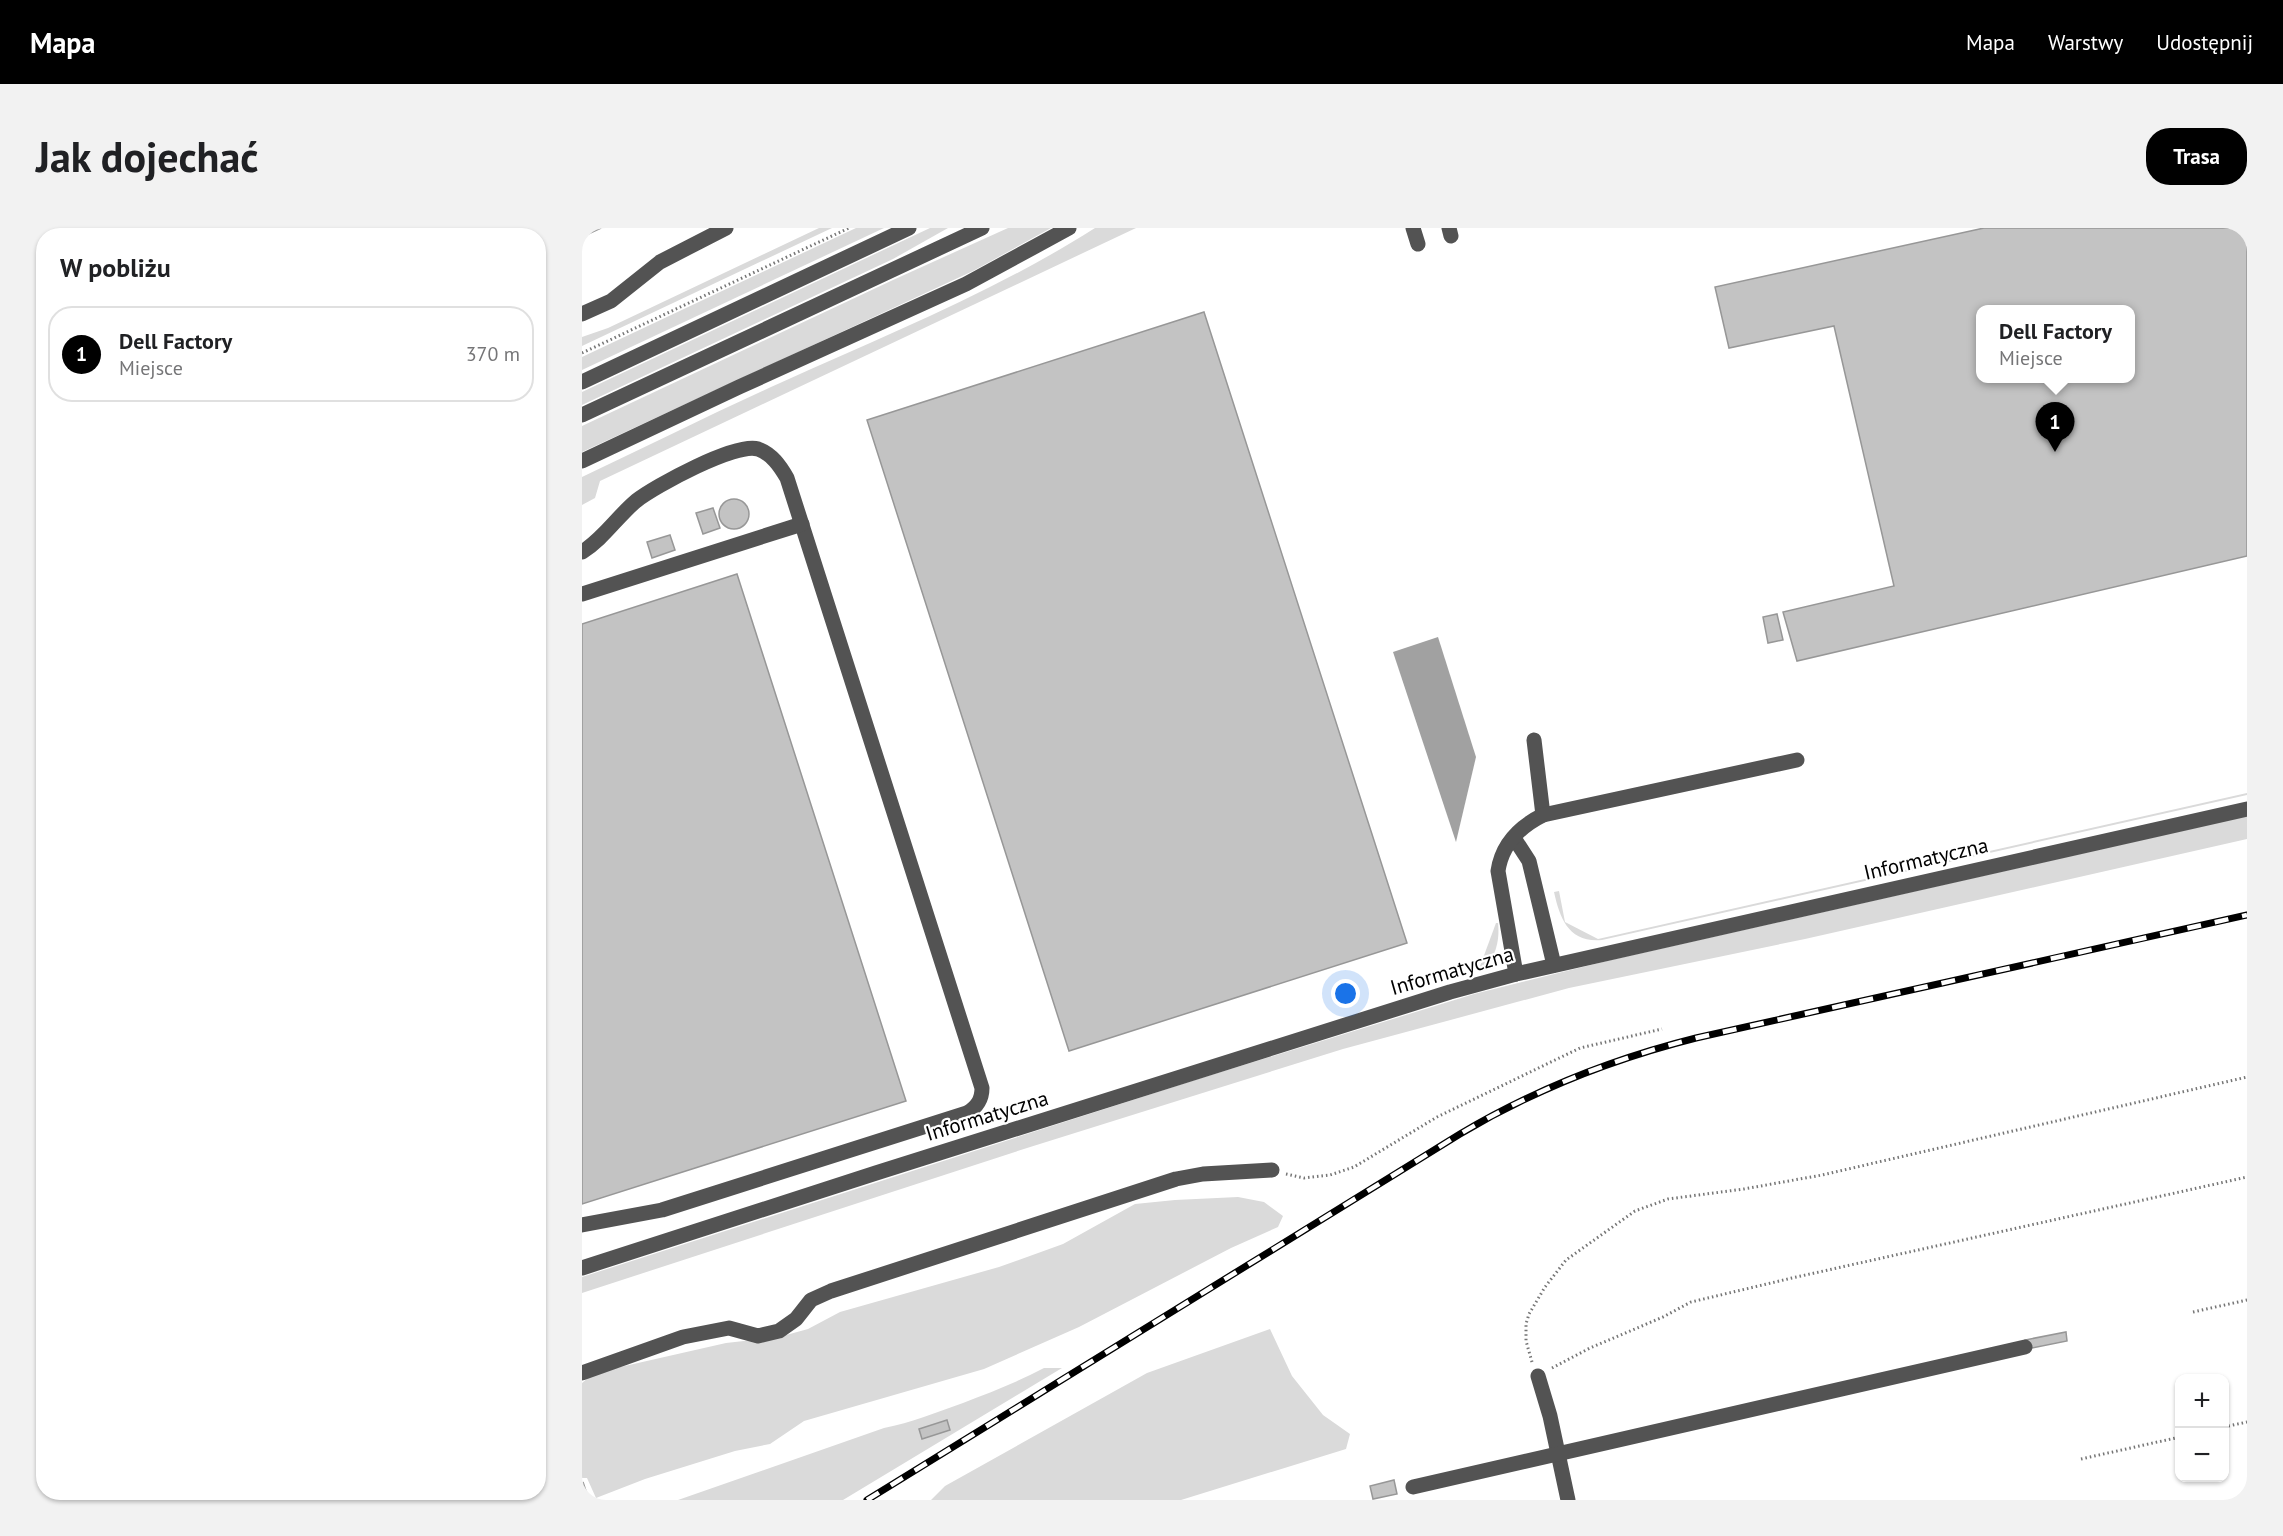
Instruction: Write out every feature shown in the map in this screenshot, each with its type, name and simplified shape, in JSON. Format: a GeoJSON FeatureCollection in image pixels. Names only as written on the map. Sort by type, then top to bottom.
{"type":"FeatureCollection","features":[{"type":"Feature","properties":{"kind":"street"},"geometry":{"type":"LineString","coordinates":[[582,382],[909,228]]}},
{"type":"Feature","properties":{"kind":"street"},"geometry":{"type":"LineString","coordinates":[[582,414],[982,228]]}},
{"type":"Feature","properties":{"kind":"street"},"geometry":{"type":"LineString","coordinates":[[582,461],[966,284],[1068,228]]}},
{"type":"Feature","properties":{"kind":"street"},"geometry":{"type":"LineString","coordinates":[[1413,228],[1418,244]]}},
{"type":"Feature","properties":{"kind":"street"},"geometry":{"type":"LineString","coordinates":[[582,314],[611,300],[660,262],[717,230]]}},
{"type":"Feature","properties":{"kind":"street"},"geometry":{"type":"LineString","coordinates":[[582,552],[637,501],[660,485],[732,450],[746,447],[758,449],[770,456],[779,466],[787,478],[982,1088],[982,1095],[974,1108],[967,1113],[662,1210],[582,1225]]}},
{"type":"Feature","properties":{"kind":"street"},"geometry":{"type":"LineString","coordinates":[[582,594],[802,524]]}},
{"type":"Feature","properties":{"kind":"street"},"geometry":{"type":"LineString","coordinates":[[1534,740],[1543,815]]}},
{"type":"Feature","properties":{"kind":"street"},"geometry":{"type":"LineString","coordinates":[[1516,974],[1498,871],[1501,854],[1524,825],[1543,815],[1797,760]]}},
{"type":"Feature","properties":{"kind":"street","name":"Informatyczna"},"geometry":{"type":"LineString","coordinates":[[582,1268],[1450,992],[1554,965],[2247,809]]}},
{"type":"Feature","properties":{"kind":"street"},"geometry":{"type":"LineString","coordinates":[[1514,838],[1529,861],[1554,965]]}},
{"type":"Feature","properties":{"kind":"street"},"geometry":{"type":"LineString","coordinates":[[582,1373],[683,1337],[729,1328],[758,1336],[779,1331],[796,1319],[811,1300],[831,1291],[1176,1179],[1203,1174],[1272,1170]]}},
{"type":"Feature","properties":{"kind":"street"},"geometry":{"type":"LineString","coordinates":[[1413,1487],[2025,1347]]}},
{"type":"Feature","properties":{"kind":"street"},"geometry":{"type":"LineString","coordinates":[[1538,1376],[1549,1410],[1568,1500]]}},
{"type":"Feature","properties":{"kind":"path"},"geometry":{"type":"LineString","coordinates":[[582,353],[849,228]]}},
{"type":"Feature","properties":{"kind":"path"},"geometry":{"type":"LineString","coordinates":[[1272,1170],[1304,1178],[1330,1175],[1354,1167],[1437,1117],[1580,1048],[1662,1029]]}},
{"type":"Feature","properties":{"kind":"path"},"geometry":{"type":"LineString","coordinates":[[2247,1077],[1822,1175],[1744,1189],[1668,1199],[1635,1211],[1566,1260],[1528,1314],[1526,1341],[1538,1376],[1590,1348],[1663,1317],[1691,1302],[2247,1177]]}},
{"type":"Feature","properties":{"kind":"path"},"geometry":{"type":"LineString","coordinates":[[2193,1312],[2247,1300]]}},
{"type":"Feature","properties":{"kind":"path"},"geometry":{"type":"LineString","coordinates":[[2229,1426],[2247,1422]]}},
{"type":"Feature","properties":{"kind":"path"},"geometry":{"type":"LineString","coordinates":[[2081,1459],[2175,1438]]}},
{"type":"Feature","properties":{"kind":"shaded area"},"geometry":{"type":"Polygon","coordinates":[[[819,228],[832,228],[582,346],[582,337],[608,328],[819,228]]]}},
{"type":"Feature","properties":{"kind":"shaded area"},"geometry":{"type":"Polygon","coordinates":[[[856,228],[884,228],[582,370],[582,357],[856,228]]]}},
{"type":"Feature","properties":{"kind":"shaded area"},"geometry":{"type":"Polygon","coordinates":[[[930,228],[948,228],[893,259],[582,405],[582,392],[930,228]]]}},
{"type":"Feature","properties":{"kind":"shaded area"},"geometry":{"type":"Polygon","coordinates":[[[1008,228],[1051,228],[973,271],[582,452],[582,426],[1008,228]]]}},
{"type":"Feature","properties":{"kind":"shaded area"},"geometry":{"type":"Polygon","coordinates":[[[1095,228],[1136,228],[600,481],[595,498],[582,505],[582,477],[755,394],[980,292],[1095,228]]]}},
{"type":"Feature","properties":{"kind":"shaded area"},"geometry":{"type":"Polygon","coordinates":[[[1438,637],[1476,757],[1456,842],[1393,652],[1438,637]]]}},
{"type":"Feature","properties":{"kind":"shaded area"},"geometry":{"type":"Polygon","coordinates":[[[2247,793],[2247,795],[1602,940],[1581,938],[1568,927],[1563,920],[1559,911],[1554,892],[1559,891],[1565,922],[1598,939],[2247,793]]]}},
{"type":"Feature","properties":{"kind":"shaded area"},"geometry":{"type":"Polygon","coordinates":[[[2247,816],[2247,839],[1805,939],[1569,988],[1343,1049],[1027,1148],[582,1293],[582,1277],[1195,1080],[1474,994],[1611,960],[2247,816]]]}},
{"type":"Feature","properties":{"kind":"shaded area"},"geometry":{"type":"Polygon","coordinates":[[[1496,923],[1498,923],[1498,929],[1496,949],[1485,966],[1479,969],[1496,923]]]}},
{"type":"Feature","properties":{"kind":"shaded area"},"geometry":{"type":"Polygon","coordinates":[[[1238,1197],[1264,1202],[1283,1216],[1278,1227],[1231,1248],[1079,1327],[984,1369],[804,1421],[770,1444],[735,1451],[645,1479],[596,1498],[587,1478],[582,1478],[582,1383],[594,1373],[726,1343],[779,1337],[808,1329],[840,1312],[999,1267],[1063,1244],[1135,1204],[1238,1197]]]}},
{"type":"Feature","properties":{"kind":"shaded area"},"geometry":{"type":"Polygon","coordinates":[[[1270,1329],[1292,1376],[1323,1415],[1350,1434],[1346,1449],[1181,1500],[931,1500],[945,1486],[1147,1373],[1270,1329]]]}},
{"type":"Feature","properties":{"kind":"shaded area"},"geometry":{"type":"Polygon","coordinates":[[[1044,1368],[1062,1368],[843,1500],[678,1500],[963,1403],[1044,1368]]]}},
{"type":"Feature","properties":{"kind":"building"},"geometry":{"type":"Polygon","coordinates":[[[582,228],[601,228],[582,237],[582,228]]]}},
{"type":"Feature","properties":{"kind":"building"},"geometry":{"type":"Polygon","coordinates":[[[1984,228],[2247,228],[2247,556],[1797,661],[1783,612],[1894,586],[1834,326],[1729,348],[1715,287],[1984,228]]]}},
{"type":"Feature","properties":{"kind":"building"},"geometry":{"type":"Polygon","coordinates":[[[1204,312],[1407,943],[1069,1051],[867,420],[1204,312]]]}},
{"type":"Feature","properties":{"kind":"building"},"geometry":{"type":"Polygon","coordinates":[[[734,499],[745,503],[749,514],[745,525],[734,529],[723,525],[719,514],[723,503],[734,499]]]}},
{"type":"Feature","properties":{"kind":"building"},"geometry":{"type":"Polygon","coordinates":[[[713,508],[720,528],[703,534],[696,513],[713,508]]]}},
{"type":"Feature","properties":{"kind":"building"},"geometry":{"type":"Polygon","coordinates":[[[670,535],[675,550],[652,558],[647,542],[670,535]]]}},
{"type":"Feature","properties":{"kind":"building"},"geometry":{"type":"Polygon","coordinates":[[[737,574],[906,1101],[582,1204],[582,624],[737,574]]]}},
{"type":"Feature","properties":{"kind":"building"},"geometry":{"type":"Polygon","coordinates":[[[1777,614],[1783,640],[1768,643],[1763,617],[1777,614]]]}},
{"type":"Feature","properties":{"kind":"building"},"geometry":{"type":"Polygon","coordinates":[[[2066,1332],[2067,1341],[2027,1349],[2025,1340],[2066,1332]]]}},
{"type":"Feature","properties":{"kind":"building"},"geometry":{"type":"Polygon","coordinates":[[[947,1420],[950,1430],[922,1439],[919,1429],[947,1420]]]}},
{"type":"Feature","properties":{"kind":"building"},"geometry":{"type":"Polygon","coordinates":[[[1394,1480],[1397,1494],[1373,1499],[1370,1486],[1394,1480]]]}},
{"type":"Feature","properties":{"kind":"building"},"geometry":{"type":"Polygon","coordinates":[[[583,1482],[589,1500],[582,1500],[583,1482]]]}},
{"type":"Feature","properties":{"kind":"railway"},"geometry":{"type":"LineString","coordinates":[[867,1500],[1460,1134],[1516,1103],[1574,1077],[1665,1046],[1696,1038],[2247,915]]}},
{"type":"Feature","properties":{"kind":"place","name":"Dell Factory"},"geometry":{"type":"Point","coordinates":[2055,452]}}]}
